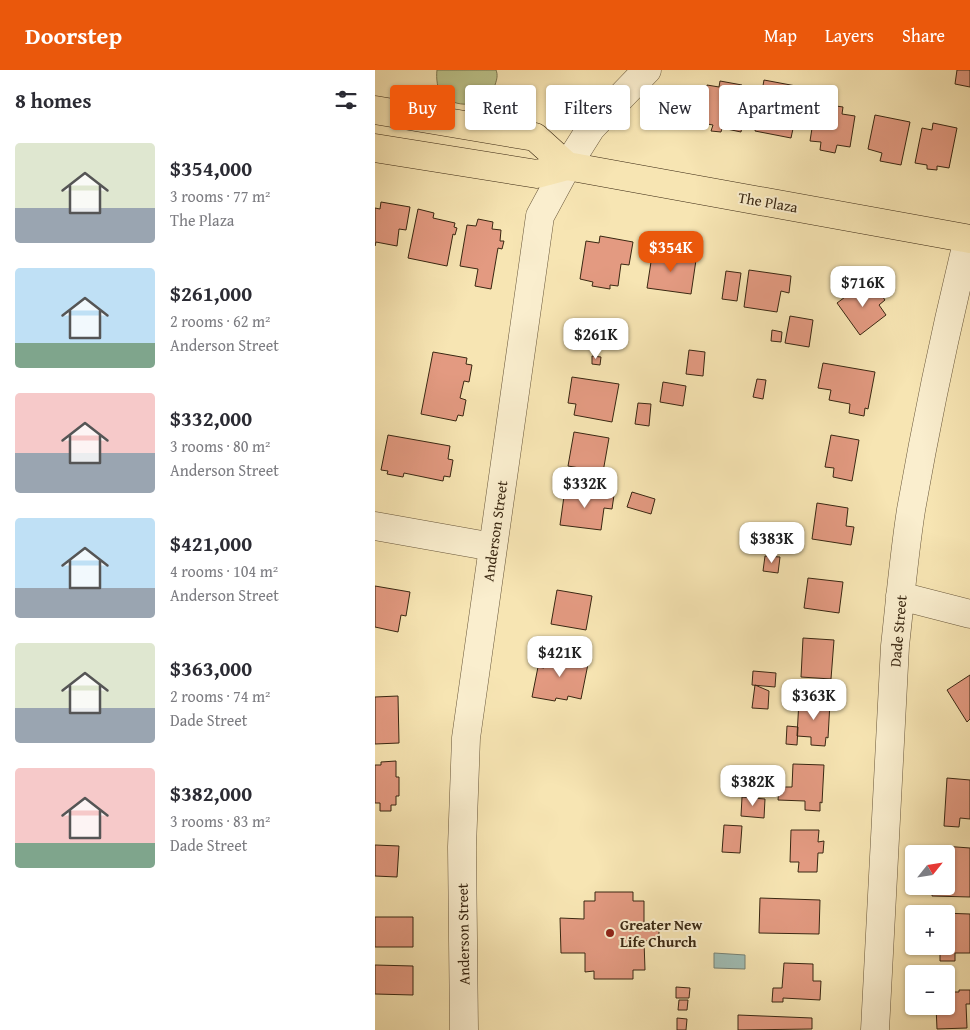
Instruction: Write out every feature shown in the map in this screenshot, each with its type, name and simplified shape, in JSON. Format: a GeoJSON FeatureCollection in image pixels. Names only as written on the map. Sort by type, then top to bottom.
{"type":"FeatureCollection","features":[{"type":"Feature","properties":{"kind":"main road"},"geometry":{"type":"LineString","coordinates":[[375,110],[535,137],[567,166]]}},
{"type":"Feature","properties":{"kind":"main road","name":"The Plaza"},"geometry":{"type":"LineString","coordinates":[[375,148],[537,174],[567,166],[969,239]]}},
{"type":"Feature","properties":{"kind":"street","name":"Anderson Street"},"geometry":{"type":"LineString","coordinates":[[464,1030],[463,784],[469,720],[540,216],[567,166],[591,128],[647,70]]}},
{"type":"Feature","properties":{"kind":"street","name":"Dade Street"},"geometry":{"type":"LineString","coordinates":[[875,1030],[894,662],[911,511],[951,306],[969,239]]}},
{"type":"Feature","properties":{"kind":"street"},"geometry":{"type":"LineString","coordinates":[[375,526],[493,547]]}},
{"type":"Feature","properties":{"kind":"street"},"geometry":{"type":"LineString","coordinates":[[901,596],[970,614]]}},
{"type":"Feature","properties":{"kind":"green space"},"geometry":{"type":"Polygon","coordinates":[[[437,70],[496,70],[497,74],[495,85],[465,85],[465,104],[455,102],[455,85],[437,85],[437,70]]]}},
{"type":"Feature","properties":{"kind":"water"},"geometry":{"type":"Polygon","coordinates":[[[714,953],[745,955],[745,969],[714,968],[714,953]]]}},
{"type":"Feature","properties":{"kind":"building"},"geometry":{"type":"Polygon","coordinates":[[[957,70],[970,70],[970,87],[955,84],[957,70]]]}},
{"type":"Feature","properties":{"kind":"building"},"geometry":{"type":"Polygon","coordinates":[[[764,80],[791,85],[763,85],[764,80]]]}},
{"type":"Feature","properties":{"kind":"building"},"geometry":{"type":"Polygon","coordinates":[[[720,81],[742,85],[719,85],[720,81]]]}},
{"type":"Feature","properties":{"kind":"building"},"geometry":{"type":"Polygon","coordinates":[[[709,85],[719,87],[719,130],[722,130],[721,132],[711,131],[713,125],[709,124],[709,85]]]}},
{"type":"Feature","properties":{"kind":"building"},"geometry":{"type":"Polygon","coordinates":[[[838,106],[843,107],[842,114],[855,116],[850,147],[837,145],[835,153],[820,150],[821,142],[810,141],[812,130],[838,130],[838,106]]]}},
{"type":"Feature","properties":{"kind":"building"},"geometry":{"type":"Polygon","coordinates":[[[875,115],[910,122],[901,165],[880,161],[882,153],[868,149],[875,115]]]}},
{"type":"Feature","properties":{"kind":"building"},"geometry":{"type":"Polygon","coordinates":[[[933,123],[957,128],[949,168],[937,166],[937,170],[927,169],[927,165],[915,163],[922,128],[932,130],[933,123]]]}},
{"type":"Feature","properties":{"kind":"building"},"geometry":{"type":"Polygon","coordinates":[[[755,130],[793,130],[791,138],[755,130]]]}},
{"type":"Feature","properties":{"kind":"building"},"geometry":{"type":"Polygon","coordinates":[[[381,202],[410,207],[406,230],[399,229],[397,246],[376,242],[375,246],[375,208],[380,209],[381,202]]]}},
{"type":"Feature","properties":{"kind":"building"},"geometry":{"type":"Polygon","coordinates":[[[418,209],[434,213],[433,218],[455,223],[454,227],[457,228],[455,235],[453,234],[447,266],[408,258],[418,209]]]}},
{"type":"Feature","properties":{"kind":"building"},"geometry":{"type":"Polygon","coordinates":[[[478,219],[493,222],[492,229],[501,230],[500,241],[504,241],[502,249],[498,248],[491,289],[475,286],[478,269],[460,266],[467,225],[476,226],[478,219]]]}},
{"type":"Feature","properties":{"kind":"building"},"geometry":{"type":"Polygon","coordinates":[[[600,236],[633,242],[629,265],[621,264],[618,286],[610,285],[610,289],[592,286],[593,282],[580,279],[586,241],[599,243],[600,236]]]}},
{"type":"Feature","properties":{"kind":"building"},"geometry":{"type":"Polygon","coordinates":[[[653,249],[672,252],[671,256],[696,260],[691,294],[647,288],[653,249]]]}},
{"type":"Feature","properties":{"kind":"building"},"geometry":{"type":"Polygon","coordinates":[[[749,270],[791,276],[789,293],[781,291],[777,312],[744,307],[749,270]]]}},
{"type":"Feature","properties":{"kind":"building"},"geometry":{"type":"Polygon","coordinates":[[[726,271],[741,273],[737,301],[722,299],[726,271]]]}},
{"type":"Feature","properties":{"kind":"building"},"geometry":{"type":"Polygon","coordinates":[[[864,283],[871,292],[876,288],[885,300],[879,305],[886,315],[860,335],[837,303],[864,283]]]}},
{"type":"Feature","properties":{"kind":"building"},"geometry":{"type":"Polygon","coordinates":[[[790,316],[813,320],[809,347],[785,343],[790,316]]]}},
{"type":"Feature","properties":{"kind":"building"},"geometry":{"type":"Polygon","coordinates":[[[772,330],[782,332],[781,342],[771,341],[772,330]]]}},
{"type":"Feature","properties":{"kind":"building"},"geometry":{"type":"Polygon","coordinates":[[[689,350],[705,352],[703,376],[686,374],[689,350]]]}},
{"type":"Feature","properties":{"kind":"building"},"geometry":{"type":"Polygon","coordinates":[[[433,352],[467,358],[466,364],[472,365],[469,382],[464,381],[460,398],[466,400],[463,416],[458,415],[456,421],[421,414],[433,352]]]}},
{"type":"Feature","properties":{"kind":"building"},"geometry":{"type":"Polygon","coordinates":[[[592,356],[601,357],[600,365],[592,364],[592,356]]]}},
{"type":"Feature","properties":{"kind":"building"},"geometry":{"type":"Polygon","coordinates":[[[823,363],[875,372],[868,409],[865,408],[864,416],[849,413],[850,404],[829,400],[831,390],[818,388],[823,363]]]}},
{"type":"Feature","properties":{"kind":"building"},"geometry":{"type":"Polygon","coordinates":[[[572,377],[619,384],[612,422],[574,415],[576,404],[568,403],[572,377]]]}},
{"type":"Feature","properties":{"kind":"building"},"geometry":{"type":"Polygon","coordinates":[[[757,379],[766,380],[763,399],[753,397],[757,379]]]}},
{"type":"Feature","properties":{"kind":"building"},"geometry":{"type":"Polygon","coordinates":[[[663,382],[686,386],[683,406],[660,402],[663,382]]]}},
{"type":"Feature","properties":{"kind":"building"},"geometry":{"type":"Polygon","coordinates":[[[638,403],[651,404],[649,426],[635,424],[638,403]]]}},
{"type":"Feature","properties":{"kind":"building"},"geometry":{"type":"Polygon","coordinates":[[[574,432],[609,438],[603,472],[568,466],[574,432]]]}},
{"type":"Feature","properties":{"kind":"building"},"geometry":{"type":"Polygon","coordinates":[[[388,435],[450,446],[448,459],[453,460],[450,477],[444,476],[443,481],[404,473],[403,477],[387,474],[388,471],[381,470],[388,435]]]}},
{"type":"Feature","properties":{"kind":"building"},"geometry":{"type":"Polygon","coordinates":[[[831,435],[859,440],[852,481],[833,477],[834,468],[825,467],[831,435]]]}},
{"type":"Feature","properties":{"kind":"building"},"geometry":{"type":"Polygon","coordinates":[[[565,489],[614,495],[612,509],[604,508],[601,530],[560,525],[565,489]]]}},
{"type":"Feature","properties":{"kind":"building"},"geometry":{"type":"Polygon","coordinates":[[[632,492],[655,499],[651,514],[627,507],[632,492]]]}},
{"type":"Feature","properties":{"kind":"building"},"geometry":{"type":"Polygon","coordinates":[[[817,503],[848,508],[846,526],[854,527],[851,545],[812,539],[817,503]]]}},
{"type":"Feature","properties":{"kind":"building"},"geometry":{"type":"Polygon","coordinates":[[[765,556],[780,557],[778,573],[763,571],[765,556]]]}},
{"type":"Feature","properties":{"kind":"building"},"geometry":{"type":"Polygon","coordinates":[[[808,578],[843,582],[839,613],[804,608],[808,578]]]}},
{"type":"Feature","properties":{"kind":"building"},"geometry":{"type":"Polygon","coordinates":[[[375,586],[410,592],[406,616],[401,615],[398,632],[375,627],[375,586]]]}},
{"type":"Feature","properties":{"kind":"building"},"geometry":{"type":"Polygon","coordinates":[[[557,590],[592,596],[586,630],[551,624],[557,590]]]}},
{"type":"Feature","properties":{"kind":"building"},"geometry":{"type":"Polygon","coordinates":[[[803,638],[834,640],[831,679],[801,677],[803,638]]]}},
{"type":"Feature","properties":{"kind":"building"},"geometry":{"type":"Polygon","coordinates":[[[547,652],[575,658],[574,661],[588,664],[581,699],[568,696],[567,700],[556,698],[555,701],[532,697],[538,667],[544,668],[547,652]]]}},
{"type":"Feature","properties":{"kind":"building"},"geometry":{"type":"Polygon","coordinates":[[[753,671],[776,673],[775,687],[752,685],[753,671]]]}},
{"type":"Feature","properties":{"kind":"building"},"geometry":{"type":"Polygon","coordinates":[[[970,675],[970,719],[967,722],[947,690],[970,675]]]}},
{"type":"Feature","properties":{"kind":"building"},"geometry":{"type":"Polygon","coordinates":[[[755,685],[769,691],[768,709],[752,708],[755,685]]]}},
{"type":"Feature","properties":{"kind":"building"},"geometry":{"type":"Polygon","coordinates":[[[398,696],[399,743],[375,744],[375,697],[398,696]]]}},
{"type":"Feature","properties":{"kind":"building"},"geometry":{"type":"Polygon","coordinates":[[[799,700],[830,702],[828,738],[826,737],[825,746],[811,745],[811,737],[797,736],[799,700]]]}},
{"type":"Feature","properties":{"kind":"building"},"geometry":{"type":"Polygon","coordinates":[[[787,726],[798,727],[797,745],[786,744],[787,726]]]}},
{"type":"Feature","properties":{"kind":"building"},"geometry":{"type":"Polygon","coordinates":[[[396,761],[396,777],[399,777],[399,796],[396,796],[396,805],[391,805],[391,811],[380,811],[380,803],[375,803],[375,765],[381,765],[381,762],[396,761]]]}},
{"type":"Feature","properties":{"kind":"building"},"geometry":{"type":"Polygon","coordinates":[[[793,764],[824,765],[820,811],[805,810],[805,801],[778,800],[779,787],[792,787],[793,764]]]}},
{"type":"Feature","properties":{"kind":"building"},"geometry":{"type":"Polygon","coordinates":[[[947,778],[970,780],[970,819],[960,818],[959,827],[944,826],[947,778]]]}},
{"type":"Feature","properties":{"kind":"building"},"geometry":{"type":"Polygon","coordinates":[[[742,797],[765,799],[764,818],[741,816],[742,797]]]}},
{"type":"Feature","properties":{"kind":"building"},"geometry":{"type":"Polygon","coordinates":[[[724,825],[742,826],[740,853],[722,852],[724,825]]]}},
{"type":"Feature","properties":{"kind":"building"},"geometry":{"type":"Polygon","coordinates":[[[791,830],[819,830],[818,842],[824,841],[823,853],[818,853],[817,872],[798,872],[799,862],[790,862],[791,830]]]}},
{"type":"Feature","properties":{"kind":"building"},"geometry":{"type":"Polygon","coordinates":[[[375,845],[399,846],[397,877],[375,876],[375,845]]]}},
{"type":"Feature","properties":{"kind":"building"},"geometry":{"type":"Polygon","coordinates":[[[955,847],[970,848],[970,897],[932,896],[955,895],[955,847]]]}},
{"type":"Feature","properties":{"kind":"building","name":"Greater New Life Church"},"geometry":{"type":"Polygon","coordinates":[[[595,892],[633,892],[633,901],[644,901],[644,926],[659,926],[659,940],[644,941],[645,970],[633,970],[633,979],[594,979],[594,971],[585,972],[585,953],[561,953],[560,918],[584,919],[584,901],[595,901],[595,892]]]}},
{"type":"Feature","properties":{"kind":"building"},"geometry":{"type":"Polygon","coordinates":[[[760,898],[820,900],[819,934],[759,933],[760,898]]]}},
{"type":"Feature","properties":{"kind":"building"},"geometry":{"type":"Polygon","coordinates":[[[955,913],[970,914],[970,953],[955,953],[955,913]]]}},
{"type":"Feature","properties":{"kind":"building"},"geometry":{"type":"Polygon","coordinates":[[[375,917],[413,917],[413,947],[375,947],[375,917]]]}},
{"type":"Feature","properties":{"kind":"building"},"geometry":{"type":"Polygon","coordinates":[[[940,955],[955,955],[955,961],[940,961],[940,955]]]}},
{"type":"Feature","properties":{"kind":"building"},"geometry":{"type":"Polygon","coordinates":[[[784,963],[813,964],[813,981],[821,981],[820,1000],[783,998],[783,1002],[772,1002],[773,988],[782,988],[784,963]]]}},
{"type":"Feature","properties":{"kind":"building"},"geometry":{"type":"Polygon","coordinates":[[[375,965],[413,966],[413,995],[375,994],[375,965]]]}},
{"type":"Feature","properties":{"kind":"building"},"geometry":{"type":"Polygon","coordinates":[[[676,987],[690,988],[689,998],[676,998],[676,987]]]}},
{"type":"Feature","properties":{"kind":"building"},"geometry":{"type":"Polygon","coordinates":[[[959,990],[970,990],[970,1004],[966,1004],[967,1028],[937,1029],[936,1015],[955,1015],[955,992],[959,992],[959,990]]]}},
{"type":"Feature","properties":{"kind":"building"},"geometry":{"type":"Polygon","coordinates":[[[679,1000],[688,1000],[687,1010],[678,1010],[679,1000]]]}},
{"type":"Feature","properties":{"kind":"building"},"geometry":{"type":"Polygon","coordinates":[[[738,1015],[812,1018],[812,1029],[738,1030],[738,1015]]]}},
{"type":"Feature","properties":{"kind":"building"},"geometry":{"type":"Polygon","coordinates":[[[677,1018],[687,1019],[686,1030],[677,1030],[677,1018]]]}},
{"type":"Feature","properties":{"kind":"place","name":"Greater New Life Church"},"geometry":{"type":"Point","coordinates":[610,933]}}]}
